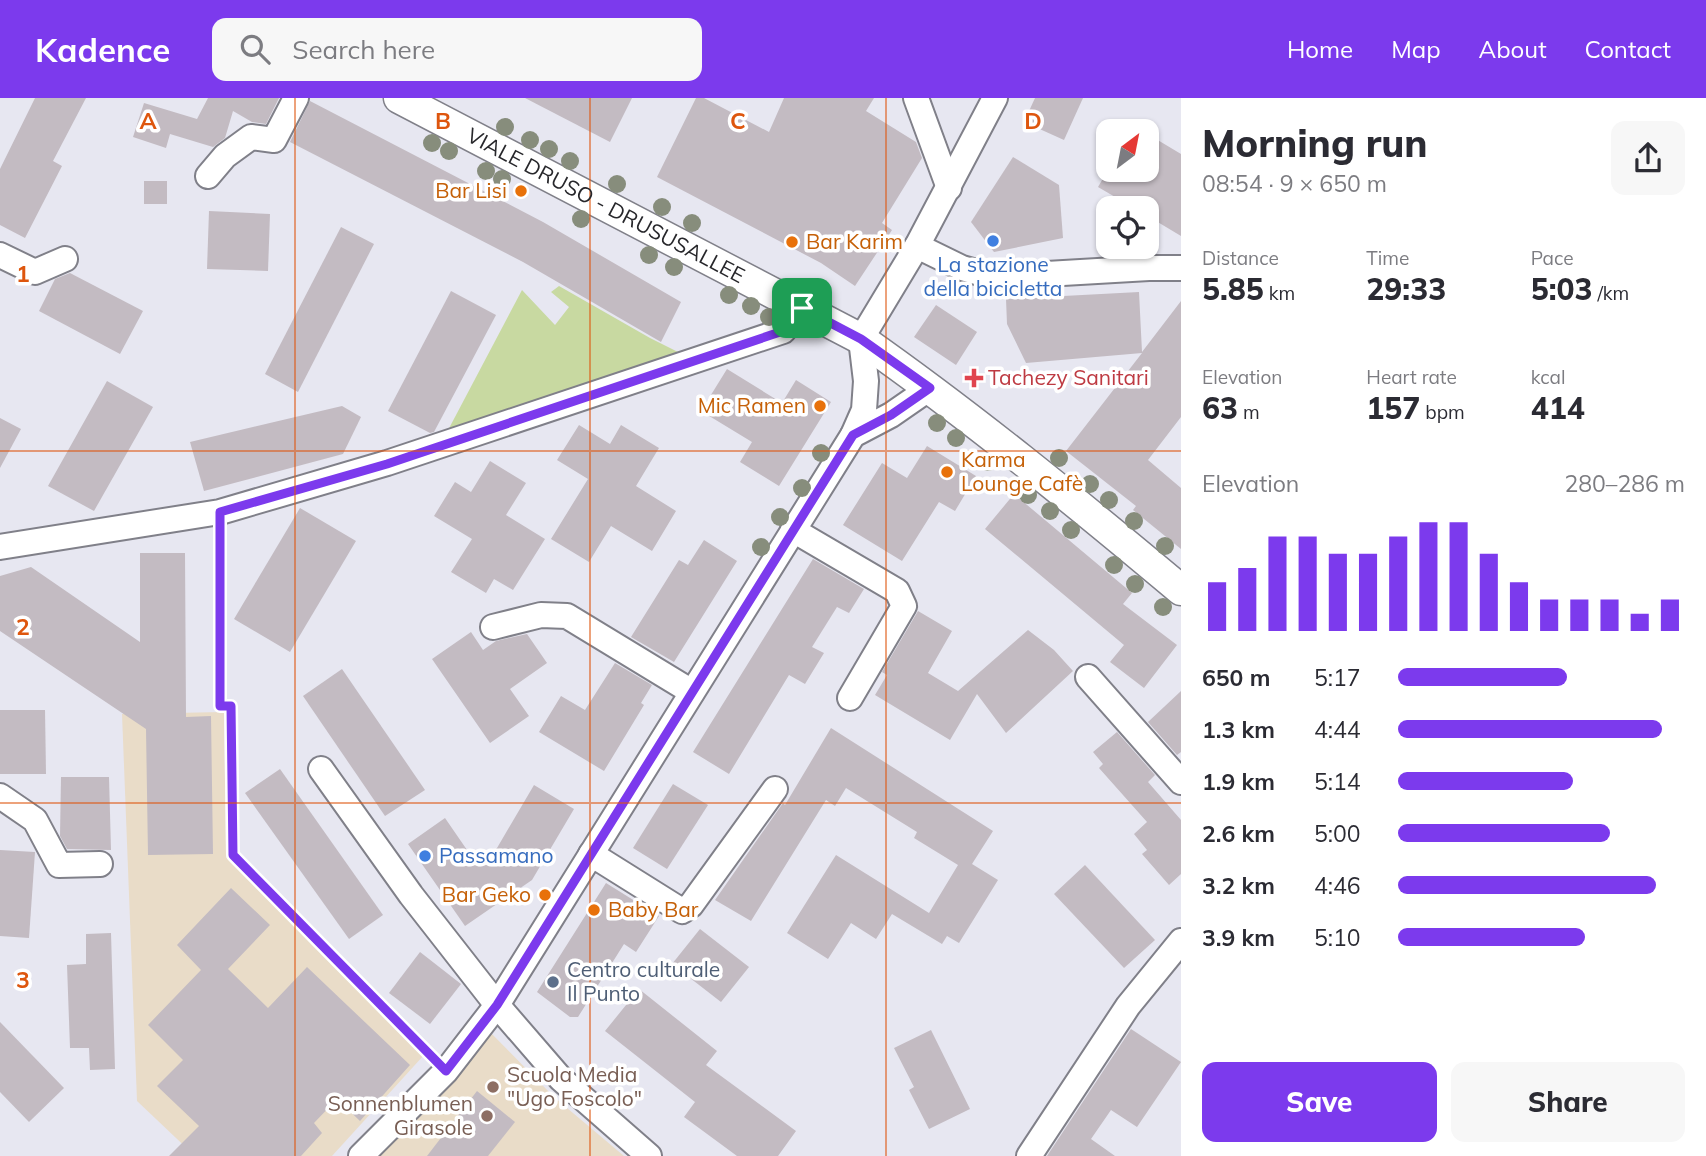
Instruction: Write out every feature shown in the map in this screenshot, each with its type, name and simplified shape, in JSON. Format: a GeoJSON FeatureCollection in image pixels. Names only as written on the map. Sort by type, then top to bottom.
{"type":"FeatureCollection","features":[{"type":"Feature","properties":{"kind":"main road","name":"VIALE DRUSO - DRUSUSALLEE"},"geometry":{"type":"LineString","coordinates":[[399,98],[861,339],[1025,461],[1181,590]]}},
{"type":"Feature","properties":{"kind":"street"},"geometry":{"type":"LineString","coordinates":[[208,176],[225,156],[251,137],[274,141],[296,98]]}},
{"type":"Feature","properties":{"kind":"street"},"geometry":{"type":"LineString","coordinates":[[916,98],[948,188]]}},
{"type":"Feature","properties":{"kind":"street"},"geometry":{"type":"LineString","coordinates":[[361,1156],[446,1071],[497,1005],[853,435],[864,410],[866,381],[861,339],[917,246],[995,98]]}},
{"type":"Feature","properties":{"kind":"street"},"geometry":{"type":"LineString","coordinates":[[917,246],[962,268],[995,277],[1181,268]]}},
{"type":"Feature","properties":{"kind":"street"},"geometry":{"type":"LineString","coordinates":[[0,255],[35,272],[65,260]]}},
{"type":"Feature","properties":{"kind":"street"},"geometry":{"type":"LineString","coordinates":[[0,547],[220,512],[387,464],[783,331],[802,308]]}},
{"type":"Feature","properties":{"kind":"street"},"geometry":{"type":"LineString","coordinates":[[853,435],[891,415],[930,388]]}},
{"type":"Feature","properties":{"kind":"street"},"geometry":{"type":"LineString","coordinates":[[793,530],[897,591],[904,606],[850,698]]}},
{"type":"Feature","properties":{"kind":"street"},"geometry":{"type":"LineString","coordinates":[[493,627],[541,615],[567,616],[692,692]]}},
{"type":"Feature","properties":{"kind":"street"},"geometry":{"type":"LineString","coordinates":[[1088,677],[1181,782]]}},
{"type":"Feature","properties":{"kind":"street"},"geometry":{"type":"LineString","coordinates":[[321,769],[411,895],[497,1005],[561,1079],[649,1156]]}},
{"type":"Feature","properties":{"kind":"street"},"geometry":{"type":"LineString","coordinates":[[591,854],[682,911],[691,905],[775,789]]}},
{"type":"Feature","properties":{"kind":"street"},"geometry":{"type":"LineString","coordinates":[[0,796],[35,820],[59,865],[100,864]]}},
{"type":"Feature","properties":{"kind":"street"},"geometry":{"type":"LineString","coordinates":[[1028,1156],[1128,1006],[1181,941]]}},
{"type":"Feature","properties":{"kind":"path"},"geometry":{"type":"LineString","coordinates":[[220,512],[220,706],[231,706],[233,855],[446,1071]]}},
{"type":"Feature","properties":{"kind":"shaded area"},"geometry":{"type":"Polygon","coordinates":[[[224,712],[226,857],[424,1055],[332,1156],[195,1156],[137,1101],[122,714],[224,712]]]}},
{"type":"Feature","properties":{"kind":"shaded area","name":"Scuola Media \"Ugo Foscolo\""},"geometry":{"type":"Polygon","coordinates":[[[488,1030],[554,1097],[624,1156],[374,1156],[488,1030]]]}},
{"type":"Feature","properties":{"kind":"green space"},"geometry":{"type":"Polygon","coordinates":[[[559,286],[686,356],[446,434],[522,290],[555,325],[569,307],[551,292],[559,286]]]}},
{"type":"Feature","properties":{"kind":"building"},"geometry":{"type":"Polygon","coordinates":[[[35,98],[86,98],[53,161],[62,166],[25,238],[0,225],[0,169],[35,98]]]}},
{"type":"Feature","properties":{"kind":"building"},"geometry":{"type":"Polygon","coordinates":[[[208,98],[279,98],[266,124],[252,122],[233,111],[225,138],[213,147],[170,134],[166,148],[133,137],[144,103],[197,119],[208,98]]]}},
{"type":"Feature","properties":{"kind":"building"},"geometry":{"type":"Polygon","coordinates":[[[525,98],[632,98],[610,142],[525,98]]]}},
{"type":"Feature","properties":{"kind":"building"},"geometry":{"type":"Polygon","coordinates":[[[696,98],[704,98],[769,132],[784,98],[874,98],[866,111],[916,142],[922,158],[882,223],[892,230],[855,286],[821,263],[657,177],[696,98]]]}},
{"type":"Feature","properties":{"kind":"building"},"geometry":{"type":"Polygon","coordinates":[[[1035,98],[1083,98],[1064,140],[1024,122],[1035,98]]]}},
{"type":"Feature","properties":{"kind":"building"},"geometry":{"type":"Polygon","coordinates":[[[310,101],[543,222],[681,302],[661,342],[523,262],[290,142],[310,101]]]}},
{"type":"Feature","properties":{"kind":"building"},"geometry":{"type":"Polygon","coordinates":[[[1159,141],[1181,154],[1181,236],[1159,223],[1159,196],[1113,196],[1098,187],[1101,182],[1159,182],[1159,141]]]}},
{"type":"Feature","properties":{"kind":"building"},"geometry":{"type":"Polygon","coordinates":[[[1013,157],[1059,185],[1063,238],[994,252],[971,222],[1013,157]]]}},
{"type":"Feature","properties":{"kind":"building"},"geometry":{"type":"Polygon","coordinates":[[[144,181],[167,181],[167,204],[144,204],[144,181]]]}},
{"type":"Feature","properties":{"kind":"building"},"geometry":{"type":"Polygon","coordinates":[[[209,211],[270,214],[268,271],[207,269],[209,211]]]}},
{"type":"Feature","properties":{"kind":"building"},"geometry":{"type":"Polygon","coordinates":[[[341,227],[374,244],[298,392],[265,374],[341,227]]]}},
{"type":"Feature","properties":{"kind":"building"},"geometry":{"type":"Polygon","coordinates":[[[70,273],[143,311],[120,354],[39,311],[55,279],[70,273]]]}},
{"type":"Feature","properties":{"kind":"building"},"geometry":{"type":"Polygon","coordinates":[[[451,291],[496,315],[434,432],[430,433],[388,411],[451,291]]]}},
{"type":"Feature","properties":{"kind":"building"},"geometry":{"type":"Polygon","coordinates":[[[1139,292],[1142,352],[1181,301],[1181,417],[1148,460],[1181,488],[1181,549],[1133,510],[1136,506],[1066,451],[1142,353],[1026,363],[1007,324],[1006,299],[1139,292]]]}},
{"type":"Feature","properties":{"kind":"building"},"geometry":{"type":"Polygon","coordinates":[[[936,305],[977,332],[956,365],[914,337],[936,305]]]}},
{"type":"Feature","properties":{"kind":"building"},"geometry":{"type":"Polygon","coordinates":[[[727,369],[782,403],[796,380],[831,402],[779,486],[740,462],[752,442],[701,411],[727,369]]]}},
{"type":"Feature","properties":{"kind":"building"},"geometry":{"type":"Polygon","coordinates":[[[107,381],[153,407],[94,511],[48,486],[107,381]]]}},
{"type":"Feature","properties":{"kind":"building"},"geometry":{"type":"Polygon","coordinates":[[[342,406],[361,417],[343,454],[204,491],[190,442],[342,406]]]}},
{"type":"Feature","properties":{"kind":"building"},"geometry":{"type":"Polygon","coordinates":[[[0,418],[21,429],[0,468],[0,418]]]}},
{"type":"Feature","properties":{"kind":"building"},"geometry":{"type":"Polygon","coordinates":[[[579,425],[610,444],[621,425],[659,448],[636,486],[676,511],[652,551],[611,526],[589,562],[551,539],[588,479],[557,460],[579,425]]]}},
{"type":"Feature","properties":{"kind":"building"},"geometry":{"type":"Polygon","coordinates":[[[927,446],[976,476],[955,511],[939,502],[902,561],[843,525],[882,463],[907,478],[927,446]]]}},
{"type":"Feature","properties":{"kind":"building"},"geometry":{"type":"Polygon","coordinates":[[[490,461],[526,483],[506,515],[545,539],[513,590],[494,579],[486,593],[451,572],[472,539],[434,516],[455,482],[471,492],[490,461]]]}},
{"type":"Feature","properties":{"kind":"building"},"geometry":{"type":"Polygon","coordinates":[[[1014,494],[1132,593],[1123,604],[1177,645],[1144,688],[1110,662],[1124,645],[985,529],[1014,494]]]}},
{"type":"Feature","properties":{"kind":"building"},"geometry":{"type":"Polygon","coordinates":[[[300,508],[356,541],[290,652],[234,619],[300,508]]]}},
{"type":"Feature","properties":{"kind":"building"},"geometry":{"type":"Polygon","coordinates":[[[704,540],[737,561],[674,662],[631,637],[679,560],[688,565],[704,540]]]}},
{"type":"Feature","properties":{"kind":"building"},"geometry":{"type":"Polygon","coordinates":[[[140,553],[185,553],[186,717],[211,716],[213,854],[148,855],[146,729],[0,631],[0,576],[31,567],[140,642],[140,553]]]}},
{"type":"Feature","properties":{"kind":"building"},"geometry":{"type":"Polygon","coordinates":[[[813,559],[864,589],[849,613],[837,607],[812,647],[824,653],[805,684],[789,675],[729,774],[693,752],[813,559]]]}},
{"type":"Feature","properties":{"kind":"building"},"geometry":{"type":"Polygon","coordinates":[[[918,611],[952,631],[928,673],[958,691],[1028,630],[1054,650],[1073,671],[1006,733],[977,694],[950,740],[875,695],[887,675],[882,672],[918,611]]]}},
{"type":"Feature","properties":{"kind":"building"},"geometry":{"type":"Polygon","coordinates":[[[471,632],[483,650],[496,641],[527,634],[547,663],[510,689],[529,716],[490,743],[432,659],[471,632]]]}},
{"type":"Feature","properties":{"kind":"building"},"geometry":{"type":"Polygon","coordinates":[[[615,663],[652,685],[641,703],[644,705],[604,771],[539,732],[561,696],[585,710],[615,663]]]}},
{"type":"Feature","properties":{"kind":"building"},"geometry":{"type":"Polygon","coordinates":[[[342,669],[425,790],[385,816],[303,696],[342,669]]]}},
{"type":"Feature","properties":{"kind":"building"},"geometry":{"type":"Polygon","coordinates":[[[1181,691],[1181,752],[1177,755],[1148,722],[1181,691]]]}},
{"type":"Feature","properties":{"kind":"building"},"geometry":{"type":"Polygon","coordinates":[[[0,710],[45,710],[46,774],[0,774],[0,710]]]}},
{"type":"Feature","properties":{"kind":"building"},"geometry":{"type":"Polygon","coordinates":[[[831,728],[993,831],[972,864],[998,880],[959,943],[947,936],[942,944],[892,914],[876,939],[851,923],[828,959],[787,933],[836,855],[929,913],[958,865],[914,838],[917,832],[846,788],[835,806],[826,800],[751,921],[715,900],[783,803],[785,805],[831,728]]]}},
{"type":"Feature","properties":{"kind":"building"},"geometry":{"type":"Polygon","coordinates":[[[1117,732],[1155,775],[1148,782],[1181,820],[1181,874],[1169,885],[1142,854],[1147,850],[1134,834],[1147,822],[1099,768],[1103,764],[1093,752],[1117,732]]]}},
{"type":"Feature","properties":{"kind":"building"},"geometry":{"type":"Polygon","coordinates":[[[280,769],[383,915],[349,939],[245,793],[280,769]]]}},
{"type":"Feature","properties":{"kind":"building"},"geometry":{"type":"Polygon","coordinates":[[[61,777],[109,777],[111,850],[67,849],[60,836],[61,777]]]}},
{"type":"Feature","properties":{"kind":"building"},"geometry":{"type":"Polygon","coordinates":[[[673,784],[708,805],[667,869],[633,848],[673,784]]]}},
{"type":"Feature","properties":{"kind":"building"},"geometry":{"type":"Polygon","coordinates":[[[534,785],[574,809],[532,880],[465,926],[408,844],[445,818],[476,863],[497,848],[534,785]]]}},
{"type":"Feature","properties":{"kind":"building"},"geometry":{"type":"Polygon","coordinates":[[[0,850],[35,852],[29,938],[0,936],[0,850]]]}},
{"type":"Feature","properties":{"kind":"building"},"geometry":{"type":"Polygon","coordinates":[[[1085,865],[1155,940],[1124,968],[1054,894],[1085,865]]]}},
{"type":"Feature","properties":{"kind":"building"},"geometry":{"type":"Polygon","coordinates":[[[606,883],[659,916],[636,952],[624,944],[578,1017],[570,1017],[537,992],[606,883]]]}},
{"type":"Feature","properties":{"kind":"building"},"geometry":{"type":"Polygon","coordinates":[[[231,888],[270,925],[228,969],[268,1008],[307,967],[410,1065],[360,1121],[337,1099],[314,1123],[322,1133],[301,1156],[169,1156],[199,1126],[157,1086],[183,1060],[148,1025],[201,970],[177,945],[231,888]]]}},
{"type":"Feature","properties":{"kind":"building"},"geometry":{"type":"Polygon","coordinates":[[[700,929],[749,967],[721,1002],[672,964],[700,929]]]}},
{"type":"Feature","properties":{"kind":"building"},"geometry":{"type":"Polygon","coordinates":[[[111,933],[115,1069],[90,1070],[89,1048],[70,1048],[67,965],[86,964],[86,934],[111,933]]]}},
{"type":"Feature","properties":{"kind":"building"},"geometry":{"type":"Polygon","coordinates":[[[420,952],[461,984],[430,1024],[389,993],[420,952]]]}},
{"type":"Feature","properties":{"kind":"building"},"geometry":{"type":"Polygon","coordinates":[[[639,989],[717,1051],[706,1065],[796,1131],[778,1156],[737,1156],[684,1117],[695,1102],[605,1031],[639,989]]]}},
{"type":"Feature","properties":{"kind":"building"},"geometry":{"type":"Polygon","coordinates":[[[0,1022],[64,1088],[29,1122],[0,1092],[0,1022]]]}},
{"type":"Feature","properties":{"kind":"building"},"geometry":{"type":"Polygon","coordinates":[[[1131,1029],[1181,1062],[1137,1127],[1111,1110],[1091,1139],[1115,1156],[1047,1156],[1131,1029]]]}},
{"type":"Feature","properties":{"kind":"building"},"geometry":{"type":"Polygon","coordinates":[[[931,1030],[970,1109],[929,1129],[909,1090],[914,1087],[894,1048],[931,1030]]]}},
{"type":"Feature","properties":{"kind":"building"},"geometry":{"type":"Polygon","coordinates":[[[477,1091],[515,1122],[488,1156],[427,1156],[477,1091]]]}},
{"type":"Feature","properties":{"kind":"place","name":"Bar Lisi"},"geometry":{"type":"Point","coordinates":[521,191]}},
{"type":"Feature","properties":{"kind":"place","name":"La stazione della bicicletta"},"geometry":{"type":"Point","coordinates":[993,241]}},
{"type":"Feature","properties":{"kind":"place","name":"Bar Karim"},"geometry":{"type":"Point","coordinates":[792,242]}},
{"type":"Feature","properties":{"kind":"place","name":"Tachezy Sanitari"},"geometry":{"type":"Point","coordinates":[974,378]}},
{"type":"Feature","properties":{"kind":"place","name":"Mic Ramen"},"geometry":{"type":"Point","coordinates":[820,406]}},
{"type":"Feature","properties":{"kind":"place","name":"Karma Lounge Cafè"},"geometry":{"type":"Point","coordinates":[947,472]}},
{"type":"Feature","properties":{"kind":"place","name":"Passamano"},"geometry":{"type":"Point","coordinates":[425,856]}},
{"type":"Feature","properties":{"kind":"place","name":"Bar Geko"},"geometry":{"type":"Point","coordinates":[545,895]}},
{"type":"Feature","properties":{"kind":"place","name":"Baby Bar"},"geometry":{"type":"Point","coordinates":[594,910]}},
{"type":"Feature","properties":{"kind":"place","name":"Centro culturale Il Punto"},"geometry":{"type":"Point","coordinates":[553,982]}},
{"type":"Feature","properties":{"kind":"place","name":"Scuola Media \"Ugo Foscolo\""},"geometry":{"type":"Point","coordinates":[493,1087]}},
{"type":"Feature","properties":{"kind":"place","name":"Sonnenblumen Girasole"},"geometry":{"type":"Point","coordinates":[487,1116]}},
{"type":"Feature","properties":{"kind":"route"},"geometry":{"type":"LineString","coordinates":[[802,308],[861,339],[930,388],[891,415],[853,435],[497,1005],[446,1071],[233,855],[231,706],[220,706],[220,512],[387,464],[783,331],[802,308]]}}]}
